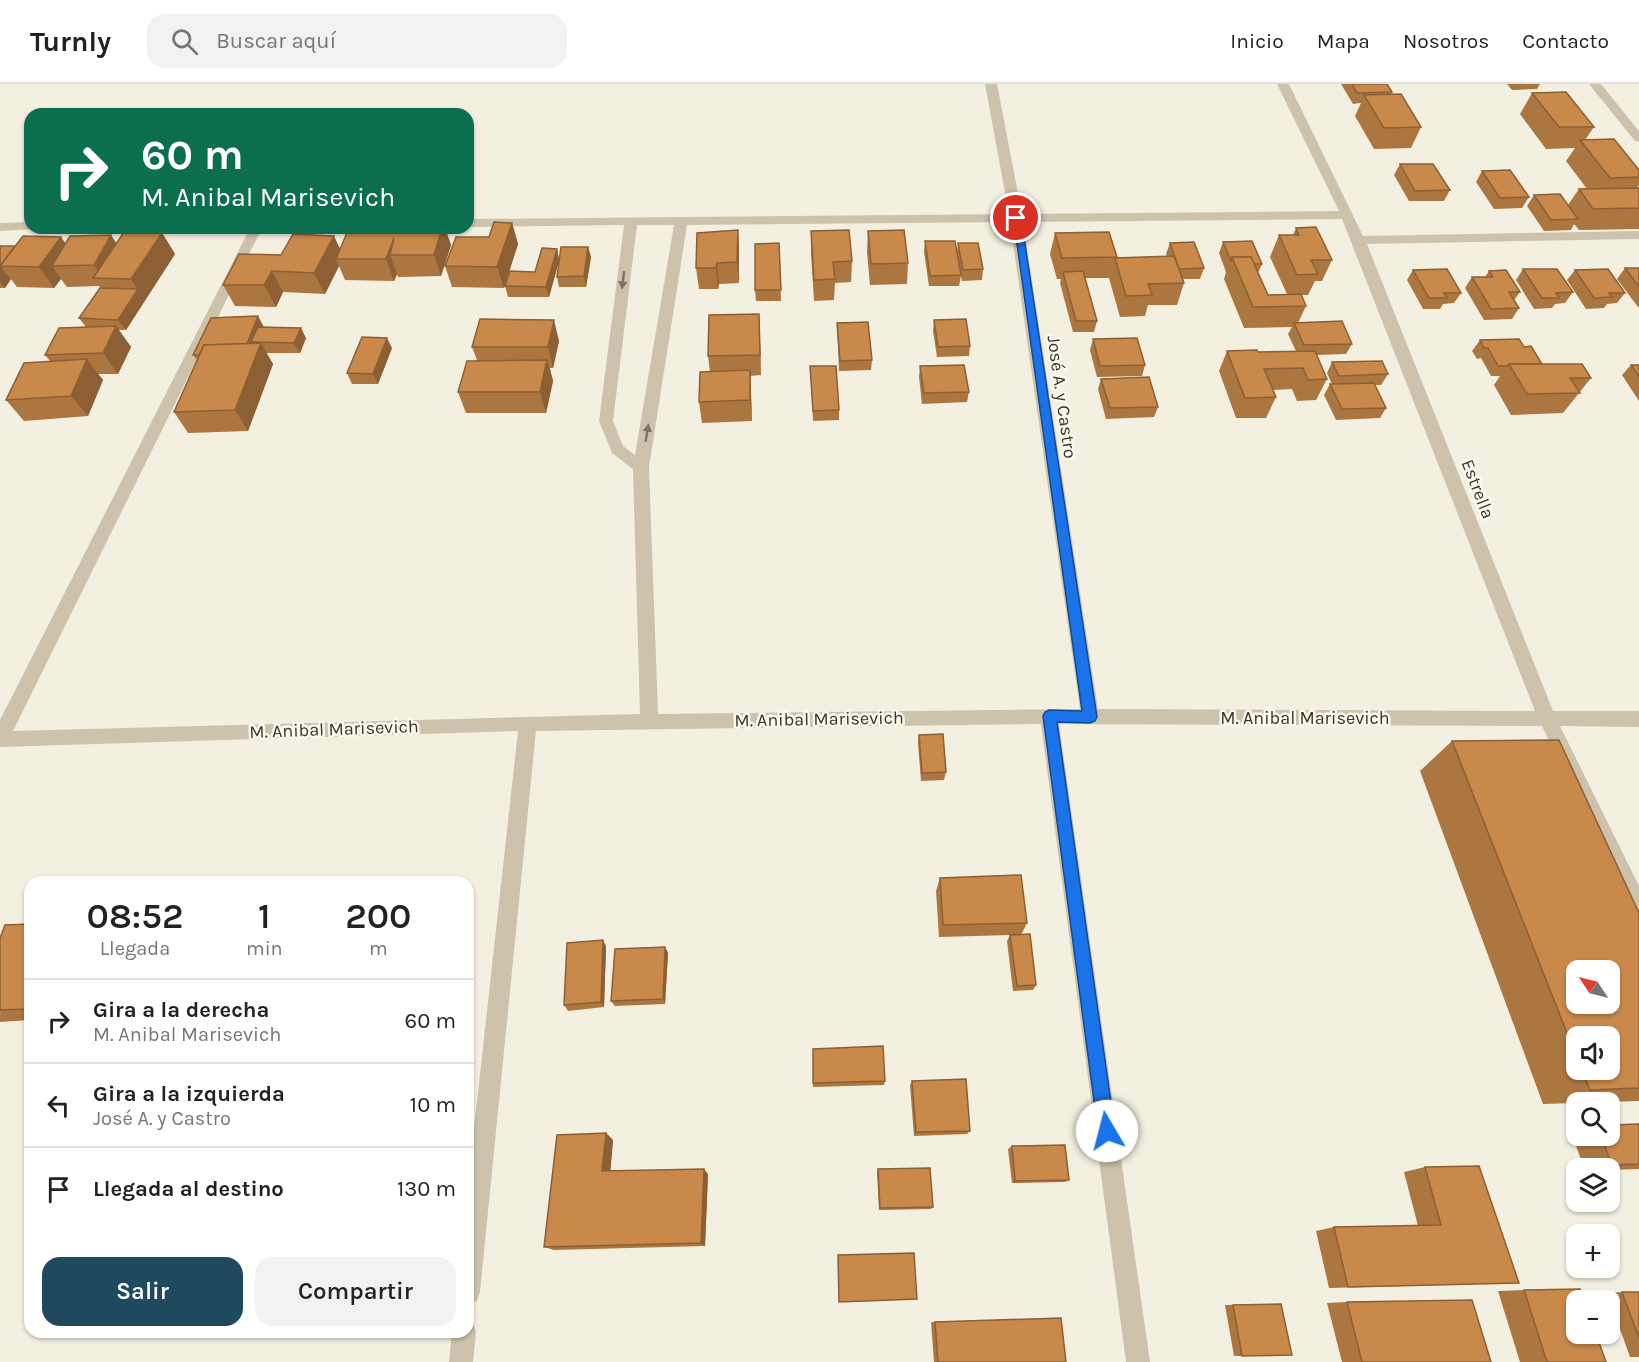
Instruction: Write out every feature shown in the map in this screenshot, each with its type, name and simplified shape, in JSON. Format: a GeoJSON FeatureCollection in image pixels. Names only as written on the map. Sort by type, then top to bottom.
{"type":"FeatureCollection","features":[{"type":"Feature","properties":{"kind":"street","name":"José A. y Castro"},"geometry":{"type":"LineString","coordinates":[[991,84],[1016,218],[1090,717]]}},
{"type":"Feature","properties":{"kind":"street","name":"Estrella"},"geometry":{"type":"LineString","coordinates":[[1283,84],[1359,240],[1548,720],[1639,907]]}},
{"type":"Feature","properties":{"kind":"street"},"geometry":{"type":"LineString","coordinates":[[1595,84],[1639,139]]}},
{"type":"Feature","properties":{"kind":"street"},"geometry":{"type":"LineString","coordinates":[[474,223],[681,223],[1347,215]]}},
{"type":"Feature","properties":{"kind":"street"},"geometry":{"type":"LineString","coordinates":[[631,222],[606,421],[616,449],[641,467]]}},
{"type":"Feature","properties":{"kind":"street"},"geometry":{"type":"LineString","coordinates":[[649,721],[641,467],[681,223]]}},
{"type":"Feature","properties":{"kind":"street"},"geometry":{"type":"LineString","coordinates":[[0,227],[24,226]]}},
{"type":"Feature","properties":{"kind":"street"},"geometry":{"type":"LineString","coordinates":[[0,739],[253,234]]}},
{"type":"Feature","properties":{"kind":"street"},"geometry":{"type":"LineString","coordinates":[[1359,240],[1639,235]]}},
{"type":"Feature","properties":{"kind":"street"},"geometry":{"type":"LineString","coordinates":[[1049,716],[1138,1362]]}},
{"type":"Feature","properties":{"kind":"street","name":"M. Anibal Marisevich"},"geometry":{"type":"LineString","coordinates":[[0,739],[528,723],[1049,716],[1639,719]]}},
{"type":"Feature","properties":{"kind":"street"},"geometry":{"type":"LineString","coordinates":[[474,1235],[528,723]]}},
{"type":"Feature","properties":{"kind":"street"},"geometry":{"type":"LineString","coordinates":[[461,1362],[463,1338]]}},
{"type":"Feature","properties":{"kind":"building"},"geometry":{"type":"Polygon","coordinates":[[[1352,84],[1387,84],[1392,92],[1357,93],[1352,84]]]}},
{"type":"Feature","properties":{"kind":"building"},"geometry":{"type":"Polygon","coordinates":[[[1566,92],[1594,127],[1559,127],[1532,93],[1566,92]]]}},
{"type":"Feature","properties":{"kind":"building"},"geometry":{"type":"Polygon","coordinates":[[[1401,94],[1421,127],[1384,128],[1364,95],[1401,94]]]}},
{"type":"Feature","properties":{"kind":"building"},"geometry":{"type":"Polygon","coordinates":[[[1614,139],[1639,170],[1639,177],[1610,178],[1580,140],[1614,139]]]}},
{"type":"Feature","properties":{"kind":"building"},"geometry":{"type":"Polygon","coordinates":[[[1400,164],[1433,164],[1450,190],[1415,191],[1400,164]]]}},
{"type":"Feature","properties":{"kind":"building"},"geometry":{"type":"Polygon","coordinates":[[[1510,170],[1529,197],[1500,198],[1482,171],[1510,170]]]}},
{"type":"Feature","properties":{"kind":"building"},"geometry":{"type":"Polygon","coordinates":[[[1639,188],[1639,208],[1593,209],[1579,189],[1639,188]]]}},
{"type":"Feature","properties":{"kind":"building"},"geometry":{"type":"Polygon","coordinates":[[[1560,194],[1578,219],[1551,220],[1534,195],[1560,194]]]}},
{"type":"Feature","properties":{"kind":"building"},"geometry":{"type":"Polygon","coordinates":[[[494,222],[512,223],[497,267],[445,266],[456,237],[489,237],[494,222]]]}},
{"type":"Feature","properties":{"kind":"building"},"geometry":{"type":"Polygon","coordinates":[[[1316,227],[1332,260],[1311,260],[1318,274],[1297,275],[1279,235],[1299,235],[1296,228],[1316,227]]]}},
{"type":"Feature","properties":{"kind":"building"},"geometry":{"type":"Polygon","coordinates":[[[738,230],[737,262],[717,263],[716,268],[696,268],[697,233],[738,230]]]}},
{"type":"Feature","properties":{"kind":"building"},"geometry":{"type":"Polygon","coordinates":[[[849,230],[852,261],[833,262],[835,279],[814,280],[811,231],[849,230]]]}},
{"type":"Feature","properties":{"kind":"building"},"geometry":{"type":"Polygon","coordinates":[[[904,230],[908,263],[871,264],[868,231],[904,230]]]}},
{"type":"Feature","properties":{"kind":"building"},"geometry":{"type":"Polygon","coordinates":[[[1109,232],[1117,257],[1062,258],[1055,233],[1109,232]]]}},
{"type":"Feature","properties":{"kind":"building"},"geometry":{"type":"Polygon","coordinates":[[[123,234],[161,234],[131,279],[93,278],[123,234]]]}},
{"type":"Feature","properties":{"kind":"building"},"geometry":{"type":"Polygon","coordinates":[[[293,234],[334,236],[314,273],[272,271],[264,285],[223,285],[239,254],[281,255],[293,234]]]}},
{"type":"Feature","properties":{"kind":"building"},"geometry":{"type":"Polygon","coordinates":[[[346,234],[440,234],[434,255],[390,255],[394,238],[386,259],[336,259],[346,234]]]}},
{"type":"Feature","properties":{"kind":"building"},"geometry":{"type":"Polygon","coordinates":[[[111,235],[94,265],[52,266],[70,236],[111,235]]]}},
{"type":"Feature","properties":{"kind":"building"},"geometry":{"type":"Polygon","coordinates":[[[23,236],[61,237],[39,267],[0,266],[23,236]]]}},
{"type":"Feature","properties":{"kind":"building"},"geometry":{"type":"Polygon","coordinates":[[[925,241],[955,241],[961,275],[930,276],[925,241]]]}},
{"type":"Feature","properties":{"kind":"building"},"geometry":{"type":"Polygon","coordinates":[[[1252,241],[1262,264],[1254,264],[1251,257],[1232,257],[1231,261],[1223,242],[1252,241]]]}},
{"type":"Feature","properties":{"kind":"building"},"geometry":{"type":"Polygon","coordinates":[[[1194,242],[1204,268],[1179,269],[1170,243],[1194,242]]]}},
{"type":"Feature","properties":{"kind":"building"},"geometry":{"type":"Polygon","coordinates":[[[779,243],[781,290],[755,290],[755,244],[779,243]]]}},
{"type":"Feature","properties":{"kind":"building"},"geometry":{"type":"Polygon","coordinates":[[[958,243],[978,243],[983,269],[963,270],[958,243]]]}},
{"type":"Feature","properties":{"kind":"building"},"geometry":{"type":"Polygon","coordinates":[[[0,246],[15,246],[0,266],[0,246]]]}},
{"type":"Feature","properties":{"kind":"building"},"geometry":{"type":"Polygon","coordinates":[[[561,247],[588,247],[584,276],[557,277],[561,247]]]}},
{"type":"Feature","properties":{"kind":"building"},"geometry":{"type":"Polygon","coordinates":[[[542,248],[557,249],[546,287],[505,286],[510,271],[535,272],[542,248]]]}},
{"type":"Feature","properties":{"kind":"building"},"geometry":{"type":"Polygon","coordinates":[[[1174,256],[1184,283],[1148,284],[1152,295],[1126,296],[1115,258],[1174,256]]]}},
{"type":"Feature","properties":{"kind":"building"},"geometry":{"type":"Polygon","coordinates":[[[1232,257],[1251,257],[1268,295],[1301,294],[1306,306],[1253,307],[1232,257]]]}},
{"type":"Feature","properties":{"kind":"building"},"geometry":{"type":"Polygon","coordinates":[[[1625,268],[1639,268],[1639,287],[1625,268]]]}},
{"type":"Feature","properties":{"kind":"building"},"geometry":{"type":"Polygon","coordinates":[[[1447,269],[1461,293],[1444,293],[1447,298],[1429,298],[1413,270],[1447,269]]]}},
{"type":"Feature","properties":{"kind":"building"},"geometry":{"type":"Polygon","coordinates":[[[1523,269],[1557,269],[1573,292],[1556,293],[1559,298],[1542,298],[1523,269]]]}},
{"type":"Feature","properties":{"kind":"building"},"geometry":{"type":"Polygon","coordinates":[[[1608,269],[1625,293],[1609,293],[1612,297],[1594,298],[1575,270],[1608,269]]]}},
{"type":"Feature","properties":{"kind":"building"},"geometry":{"type":"Polygon","coordinates":[[[1506,270],[1520,292],[1509,292],[1519,308],[1491,309],[1472,277],[1493,277],[1489,271],[1506,270]]]}},
{"type":"Feature","properties":{"kind":"building"},"geometry":{"type":"Polygon","coordinates":[[[1083,271],[1097,321],[1076,321],[1063,272],[1083,271]]]}},
{"type":"Feature","properties":{"kind":"building"},"geometry":{"type":"Polygon","coordinates":[[[100,288],[138,289],[118,320],[79,318],[100,288]]]}},
{"type":"Feature","properties":{"kind":"building"},"geometry":{"type":"Polygon","coordinates":[[[759,314],[760,355],[708,356],[709,315],[759,314]]]}},
{"type":"Feature","properties":{"kind":"building"},"geometry":{"type":"Polygon","coordinates":[[[258,316],[247,344],[204,345],[199,355],[193,355],[211,318],[258,316]]]}},
{"type":"Feature","properties":{"kind":"building"},"geometry":{"type":"Polygon","coordinates":[[[480,319],[554,320],[548,347],[472,347],[480,319]]]}},
{"type":"Feature","properties":{"kind":"building"},"geometry":{"type":"Polygon","coordinates":[[[966,319],[970,346],[938,347],[934,320],[966,319]]]}},
{"type":"Feature","properties":{"kind":"building"},"geometry":{"type":"Polygon","coordinates":[[[1342,321],[1352,344],[1304,345],[1294,323],[1342,321]]]}},
{"type":"Feature","properties":{"kind":"building"},"geometry":{"type":"Polygon","coordinates":[[[868,322],[872,360],[840,361],[837,323],[868,322]]]}},
{"type":"Feature","properties":{"kind":"building"},"geometry":{"type":"Polygon","coordinates":[[[116,326],[103,353],[45,355],[59,328],[116,326]]]}},
{"type":"Feature","properties":{"kind":"building"},"geometry":{"type":"Polygon","coordinates":[[[258,327],[301,328],[294,343],[251,342],[258,327]]]}},
{"type":"Feature","properties":{"kind":"building"},"geometry":{"type":"Polygon","coordinates":[[[362,337],[387,338],[373,374],[347,373],[362,337]]]}},
{"type":"Feature","properties":{"kind":"building"},"geometry":{"type":"Polygon","coordinates":[[[1137,338],[1145,365],[1100,366],[1093,339],[1137,338]]]}},
{"type":"Feature","properties":{"kind":"building"},"geometry":{"type":"Polygon","coordinates":[[[1519,339],[1524,347],[1531,346],[1542,364],[1498,366],[1488,348],[1484,348],[1480,340],[1519,339]]]}},
{"type":"Feature","properties":{"kind":"building"},"geometry":{"type":"Polygon","coordinates":[[[261,343],[235,410],[174,412],[204,345],[261,343]]]}},
{"type":"Feature","properties":{"kind":"building"},"geometry":{"type":"Polygon","coordinates":[[[1257,350],[1258,352],[1315,351],[1327,379],[1308,380],[1303,368],[1264,369],[1276,397],[1245,398],[1227,351],[1257,350]]]}},
{"type":"Feature","properties":{"kind":"building"},"geometry":{"type":"Polygon","coordinates":[[[87,359],[71,396],[6,400],[24,363],[87,359]]]}},
{"type":"Feature","properties":{"kind":"building"},"geometry":{"type":"Polygon","coordinates":[[[547,360],[540,392],[458,392],[467,361],[547,360]]]}},
{"type":"Feature","properties":{"kind":"building"},"geometry":{"type":"Polygon","coordinates":[[[1382,361],[1388,374],[1339,376],[1332,362],[1382,361]]]}},
{"type":"Feature","properties":{"kind":"building"},"geometry":{"type":"Polygon","coordinates":[[[1509,364],[1582,364],[1591,378],[1570,378],[1580,393],[1527,394],[1509,364]]]}},
{"type":"Feature","properties":{"kind":"building"},"geometry":{"type":"Polygon","coordinates":[[[964,365],[969,392],[924,393],[920,366],[964,365]]]}},
{"type":"Feature","properties":{"kind":"building"},"geometry":{"type":"Polygon","coordinates":[[[1631,365],[1639,365],[1639,377],[1631,365]]]}},
{"type":"Feature","properties":{"kind":"building"},"geometry":{"type":"Polygon","coordinates":[[[810,366],[836,366],[839,410],[813,411],[810,366]]]}},
{"type":"Feature","properties":{"kind":"building"},"geometry":{"type":"Polygon","coordinates":[[[750,370],[750,400],[699,402],[700,372],[750,370]]]}},
{"type":"Feature","properties":{"kind":"building"},"geometry":{"type":"Polygon","coordinates":[[[1149,377],[1158,407],[1110,408],[1101,379],[1149,377]]]}},
{"type":"Feature","properties":{"kind":"building"},"geometry":{"type":"Polygon","coordinates":[[[1374,383],[1386,408],[1342,409],[1330,384],[1374,383]]]}},
{"type":"Feature","properties":{"kind":"building"},"geometry":{"type":"Polygon","coordinates":[[[943,734],[946,772],[922,773],[919,735],[943,734]]]}},
{"type":"Feature","properties":{"kind":"building"},"geometry":{"type":"Polygon","coordinates":[[[1559,740],[1639,913],[1639,1088],[1590,1090],[1586,1080],[1620,1080],[1620,1026],[1566,1026],[1566,1031],[1452,741],[1559,740]]]}},
{"type":"Feature","properties":{"kind":"building"},"geometry":{"type":"Polygon","coordinates":[[[1021,875],[1027,923],[943,925],[940,878],[1021,875]]]}},
{"type":"Feature","properties":{"kind":"building"},"geometry":{"type":"Polygon","coordinates":[[[24,924],[24,1009],[0,1010],[0,938],[5,925],[24,924]]]}},
{"type":"Feature","properties":{"kind":"building"},"geometry":{"type":"Polygon","coordinates":[[[1030,934],[1036,985],[1017,986],[1010,935],[1030,934]]]}},
{"type":"Feature","properties":{"kind":"building"},"geometry":{"type":"Polygon","coordinates":[[[603,940],[601,1002],[564,1005],[567,943],[603,940]]]}},
{"type":"Feature","properties":{"kind":"building"},"geometry":{"type":"Polygon","coordinates":[[[665,947],[663,999],[611,1001],[615,949],[665,947]]]}},
{"type":"Feature","properties":{"kind":"building"},"geometry":{"type":"Polygon","coordinates":[[[883,1046],[885,1081],[813,1083],[813,1049],[883,1046]]]}},
{"type":"Feature","properties":{"kind":"building"},"geometry":{"type":"Polygon","coordinates":[[[966,1079],[970,1131],[916,1132],[912,1081],[966,1079]]]}},
{"type":"Feature","properties":{"kind":"building"},"geometry":{"type":"Polygon","coordinates":[[[1639,1124],[1639,1164],[1620,1165],[1620,1158],[1609,1158],[1605,1146],[1620,1146],[1620,1125],[1639,1124]]]}},
{"type":"Feature","properties":{"kind":"building"},"geometry":{"type":"Polygon","coordinates":[[[606,1133],[602,1171],[704,1169],[701,1243],[544,1247],[557,1135],[606,1133]]]}},
{"type":"Feature","properties":{"kind":"building"},"geometry":{"type":"Polygon","coordinates":[[[1065,1145],[1069,1180],[1015,1181],[1012,1146],[1065,1145]]]}},
{"type":"Feature","properties":{"kind":"building"},"geometry":{"type":"Polygon","coordinates":[[[1479,1166],[1519,1283],[1348,1287],[1334,1227],[1441,1225],[1425,1167],[1479,1166]]]}},
{"type":"Feature","properties":{"kind":"building"},"geometry":{"type":"Polygon","coordinates":[[[930,1168],[933,1207],[880,1208],[878,1169],[930,1168]]]}},
{"type":"Feature","properties":{"kind":"building"},"geometry":{"type":"Polygon","coordinates":[[[914,1253],[917,1299],[839,1302],[838,1255],[914,1253]]]}},
{"type":"Feature","properties":{"kind":"building"},"geometry":{"type":"Polygon","coordinates":[[[1580,1289],[1566,1290],[1566,1344],[1600,1344],[1606,1362],[1547,1362],[1524,1290],[1580,1289]]]}},
{"type":"Feature","properties":{"kind":"building"},"geometry":{"type":"Polygon","coordinates":[[[1622,1292],[1639,1292],[1639,1338],[1622,1292]]]}},
{"type":"Feature","properties":{"kind":"building"},"geometry":{"type":"Polygon","coordinates":[[[1472,1300],[1491,1362],[1362,1362],[1347,1302],[1472,1300]]]}},
{"type":"Feature","properties":{"kind":"building"},"geometry":{"type":"Polygon","coordinates":[[[1281,1304],[1292,1355],[1242,1356],[1233,1305],[1281,1304]]]}},
{"type":"Feature","properties":{"kind":"building"},"geometry":{"type":"Polygon","coordinates":[[[1061,1318],[1066,1362],[938,1362],[935,1322],[1061,1318]]]}},
{"type":"Feature","properties":{"kind":"route"},"geometry":{"type":"LineString","coordinates":[[1016,218],[1090,717],[1049,716],[1107,1131]]}}]}
